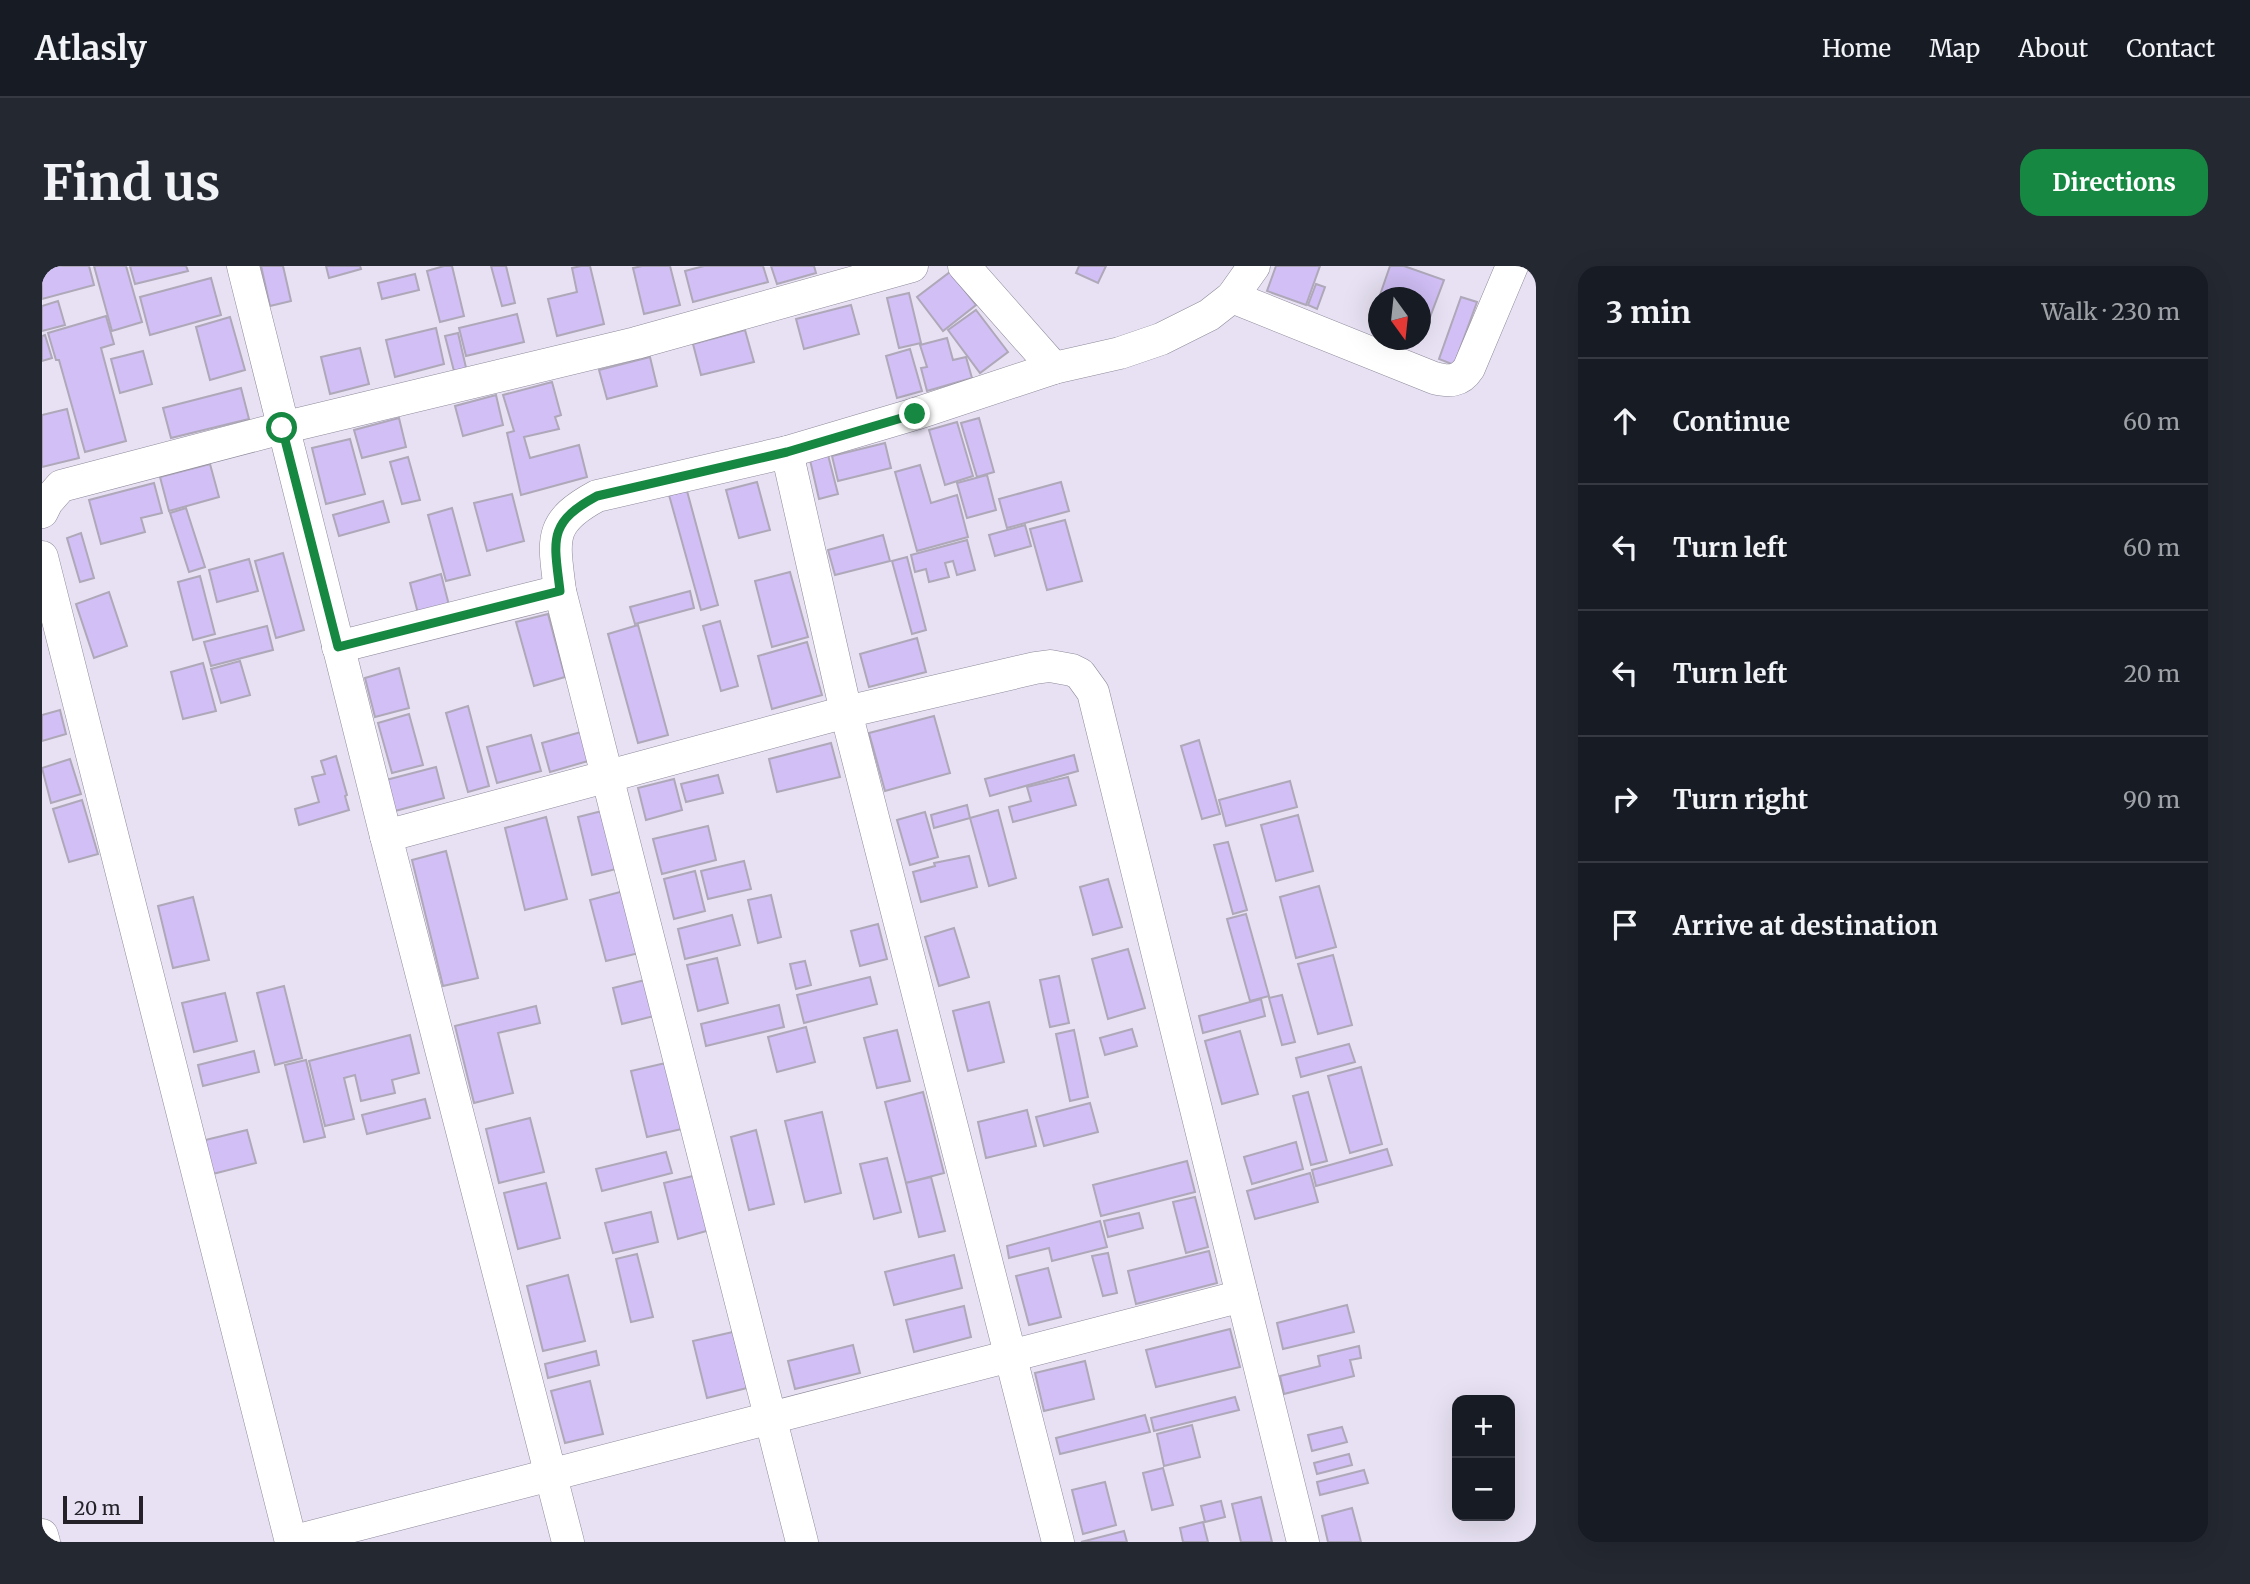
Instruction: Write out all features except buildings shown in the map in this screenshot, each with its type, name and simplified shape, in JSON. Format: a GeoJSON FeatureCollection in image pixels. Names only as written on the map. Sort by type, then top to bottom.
{"type":"FeatureCollection","features":[{"type":"Feature","properties":{"kind":"street"},"geometry":{"type":"LineString","coordinates":[[243,266],[282,428],[568,1542]]}},
{"type":"Feature","properties":{"kind":"street"},"geometry":{"type":"LineString","coordinates":[[42,512],[61,486],[282,428],[636,343],[912,266]]}},
{"type":"Feature","properties":{"kind":"street"},"geometry":{"type":"LineString","coordinates":[[964,266],[1054,369]]}},
{"type":"Feature","properties":{"kind":"street"},"geometry":{"type":"LineString","coordinates":[[802,1542],[560,591],[556,538],[562,521],[576,508],[597,496],[787,452],[1054,369],[1119,353],[1161,339],[1209,315],[1233,297],[1254,266]]}},
{"type":"Feature","properties":{"kind":"street"},"geometry":{"type":"LineString","coordinates":[[1233,297],[1447,381],[1464,376],[1469,368],[1512,266]]}},
{"type":"Feature","properties":{"kind":"street"},"geometry":{"type":"LineString","coordinates":[[787,452],[846,712],[1058,1542]]}},
{"type":"Feature","properties":{"kind":"street"},"geometry":{"type":"LineString","coordinates":[[42,556],[291,1542],[1242,1296]]}},
{"type":"Feature","properties":{"kind":"street"},"geometry":{"type":"LineString","coordinates":[[338,647],[560,591]]}},
{"type":"Feature","properties":{"kind":"street"},"geometry":{"type":"LineString","coordinates":[[386,836],[846,712],[1042,667],[1072,670],[1080,674],[1093,692],[1304,1542]]}},
{"type":"Feature","properties":{"kind":"street"},"geometry":{"type":"LineString","coordinates":[[42,1535],[44,1542]]}},
{"type":"Feature","properties":{"kind":"route"},"geometry":{"type":"LineString","coordinates":[[282,428],[338,647],[560,591],[556,538],[562,521],[576,508],[597,496],[787,452],[915,414]]}}]}
